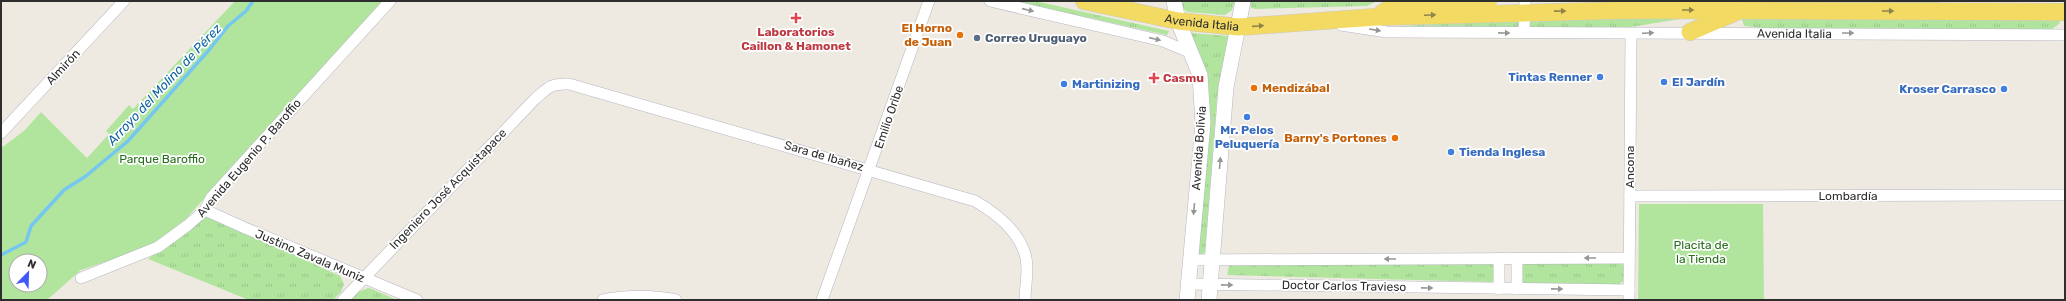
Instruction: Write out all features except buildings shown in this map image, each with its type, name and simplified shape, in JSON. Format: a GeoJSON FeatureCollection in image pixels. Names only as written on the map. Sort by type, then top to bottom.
{"type":"FeatureCollection","features":[{"type":"Feature","properties":{"kind":"main road","name":"Avenida Italia"},"geometry":{"type":"LineString","coordinates":[[1084,1],[1178,21],[1239,27],[1525,6],[1742,10],[2065,12]]}},
{"type":"Feature","properties":{"kind":"main road"},"geometry":{"type":"LineString","coordinates":[[1376,17],[1393,6],[1404,4],[1497,1]]}},
{"type":"Feature","properties":{"kind":"main road"},"geometry":{"type":"LineString","coordinates":[[1941,11],[1972,4],[2058,1]]}},
{"type":"Feature","properties":{"kind":"main road"},"geometry":{"type":"LineString","coordinates":[[1690,32],[1742,10]]}},
{"type":"Feature","properties":{"kind":"street","name":"Almirón"},"geometry":{"type":"LineString","coordinates":[[1,134],[124,1]]}},
{"type":"Feature","properties":{"kind":"street","name":"Avenida Eugenio P. Baroffio"},"geometry":{"type":"LineString","coordinates":[[81,278],[158,247],[182,230],[205,210],[211,198],[390,1]]}},
{"type":"Feature","properties":{"kind":"street","name":"Emilio Oribe"},"geometry":{"type":"LineString","coordinates":[[822,300],[870,170],[929,1]]}},
{"type":"Feature","properties":{"kind":"street","name":"Avenida Italia"},"geometry":{"type":"LineString","coordinates":[[990,1],[1163,41],[1189,52]]}},
{"type":"Feature","properties":{"kind":"street","name":"Avenida Bolivia"},"geometry":{"type":"LineString","coordinates":[[1174,1],[1178,21],[1189,52],[1200,76],[1203,123],[1187,300]]}},
{"type":"Feature","properties":{"kind":"street","name":"Avenida Bolivia"},"geometry":{"type":"LineString","coordinates":[[1209,300],[1226,87],[1244,1]]}},
{"type":"Feature","properties":{"kind":"street"},"geometry":{"type":"LineString","coordinates":[[1524,33],[1525,6]]}},
{"type":"Feature","properties":{"kind":"street","name":"Avenida Italia"},"geometry":{"type":"LineString","coordinates":[[1322,22],[1387,32],[1631,34],[1690,32],[2065,35]]}},
{"type":"Feature","properties":{"kind":"street","name":"Ancona"},"geometry":{"type":"LineString","coordinates":[[1629,295],[1631,34]]}},
{"type":"Feature","properties":{"kind":"street","name":"Sara de Ibañez"},"geometry":{"type":"LineString","coordinates":[[556,83],[569,84],[975,201],[995,213],[1012,232],[1025,251],[1027,271],[1025,300]]}},
{"type":"Feature","properties":{"kind":"street","name":"Ingeniero José Acquistapace"},"geometry":{"type":"LineString","coordinates":[[343,300],[362,278],[535,100],[551,85],[556,83]]}},
{"type":"Feature","properties":{"kind":"street","name":"Lombardía"},"geometry":{"type":"LineString","coordinates":[[1630,196],[2065,195]]}},
{"type":"Feature","properties":{"kind":"street","name":"Justino Zavala Muniz"},"geometry":{"type":"LineString","coordinates":[[205,210],[362,278],[417,300]]}},
{"type":"Feature","properties":{"kind":"street"},"geometry":{"type":"LineString","coordinates":[[1499,258],[1499,289]]}},
{"type":"Feature","properties":{"kind":"street"},"geometry":{"type":"LineString","coordinates":[[1517,258],[1517,289]]}},
{"type":"Feature","properties":{"kind":"street","name":"Doctor Carlos Travieso"},"geometry":{"type":"LineString","coordinates":[[1190,260],[1629,258]]}},
{"type":"Feature","properties":{"kind":"street","name":"Doctor Carlos Travieso"},"geometry":{"type":"LineString","coordinates":[[1188,284],[1517,289],[1629,295]]}},
{"type":"Feature","properties":{"kind":"street"},"geometry":{"type":"LineString","coordinates":[[603,300],[624,296],[642,296],[676,300]]}},
{"type":"Feature","properties":{"kind":"green space","name":"Parque Baroffio"},"geometry":{"type":"Polygon","coordinates":[[[235,1],[382,1],[174,232],[147,248],[81,270],[47,300],[1,300],[1,148],[24,131],[41,112],[87,158],[109,134],[106,131],[129,105],[133,109],[235,1]]]}},
{"type":"Feature","properties":{"kind":"green space"},"geometry":{"type":"Polygon","coordinates":[[[1013,1],[1035,1],[1169,31],[1167,35],[1013,1]]]}},
{"type":"Feature","properties":{"kind":"green space"},"geometry":{"type":"Polygon","coordinates":[[[1179,1],[1235,1],[1232,10],[1225,15],[1188,12],[1181,8],[1179,1]]]}},
{"type":"Feature","properties":{"kind":"green space"},"geometry":{"type":"Polygon","coordinates":[[[1250,1],[1377,1],[1367,6],[1256,9],[1251,8],[1250,1]]]}},
{"type":"Feature","properties":{"kind":"green space"},"geometry":{"type":"Polygon","coordinates":[[[1537,1],[1947,1],[1939,3],[1537,1]]]}},
{"type":"Feature","properties":{"kind":"green space"},"geometry":{"type":"Polygon","coordinates":[[[1745,17],[2059,19],[2060,23],[2051,30],[1772,29],[1744,26],[1742,19],[1745,17]]]}},
{"type":"Feature","properties":{"kind":"green space"},"geometry":{"type":"Polygon","coordinates":[[[1588,18],[1686,18],[1625,28],[1530,27],[1528,22],[1588,18]]]}},
{"type":"Feature","properties":{"kind":"green space"},"geometry":{"type":"Polygon","coordinates":[[[1520,20],[1521,28],[1400,28],[1399,26],[1520,20]]]}},
{"type":"Feature","properties":{"kind":"green space"},"geometry":{"type":"Polygon","coordinates":[[[1189,34],[1229,36],[1217,97],[1205,252],[1202,255],[1197,253],[1207,120],[1189,34]]]}},
{"type":"Feature","properties":{"kind":"green space","name":"Placita de la Tienda"},"geometry":{"type":"Polygon","coordinates":[[[1639,204],[1763,204],[1764,300],[1638,300],[1639,204]]]}},
{"type":"Feature","properties":{"kind":"green space"},"geometry":{"type":"Polygon","coordinates":[[[206,216],[340,276],[344,284],[341,292],[333,300],[249,300],[148,259],[202,217],[206,216]]]}},
{"type":"Feature","properties":{"kind":"green space"},"geometry":{"type":"Polygon","coordinates":[[[1490,261],[1495,263],[1494,281],[1491,282],[1227,275],[1229,266],[1490,261]]]}},
{"type":"Feature","properties":{"kind":"green space"},"geometry":{"type":"Polygon","coordinates":[[[1522,262],[1622,262],[1624,268],[1623,281],[1619,285],[1523,283],[1522,262]]]}},
{"type":"Feature","properties":{"kind":"green space"},"geometry":{"type":"Polygon","coordinates":[[[368,288],[397,300],[351,300],[358,292],[368,288]]]}},
{"type":"Feature","properties":{"kind":"waterway","name":"Arroyo del Molino de Pérez"},"geometry":{"type":"LineString","coordinates":[[1,255],[26,242],[31,226],[64,190],[86,176],[128,141],[209,50],[228,26],[246,11],[253,1]]}},
{"type":"Feature","properties":{"kind":"place","name":"Laboratorios Caillon & Hamonet"},"geometry":{"type":"Point","coordinates":[796,18]}},
{"type":"Feature","properties":{"kind":"place","name":"El Horno de Juan"},"geometry":{"type":"Point","coordinates":[960,35]}},
{"type":"Feature","properties":{"kind":"place","name":"Correo Uruguayo"},"geometry":{"type":"Point","coordinates":[977,38]}},
{"type":"Feature","properties":{"kind":"place","name":"Tintas Renner"},"geometry":{"type":"Point","coordinates":[1600,77]}},
{"type":"Feature","properties":{"kind":"place","name":"Casmu"},"geometry":{"type":"Point","coordinates":[1154,78]}},
{"type":"Feature","properties":{"kind":"place","name":"El Jardín"},"geometry":{"type":"Point","coordinates":[1664,82]}},
{"type":"Feature","properties":{"kind":"place","name":"Martinizing"},"geometry":{"type":"Point","coordinates":[1064,84]}},
{"type":"Feature","properties":{"kind":"place","name":"Mendizábal"},"geometry":{"type":"Point","coordinates":[1254,88]}},
{"type":"Feature","properties":{"kind":"place","name":"Kroser Carrasco"},"geometry":{"type":"Point","coordinates":[2004,89]}},
{"type":"Feature","properties":{"kind":"place","name":"Mr. Pelos Peluquería"},"geometry":{"type":"Point","coordinates":[1247,117]}},
{"type":"Feature","properties":{"kind":"place","name":"Barny's Portones"},"geometry":{"type":"Point","coordinates":[1395,138]}},
{"type":"Feature","properties":{"kind":"place","name":"Tienda Inglesa"},"geometry":{"type":"Point","coordinates":[1451,152]}}]}
